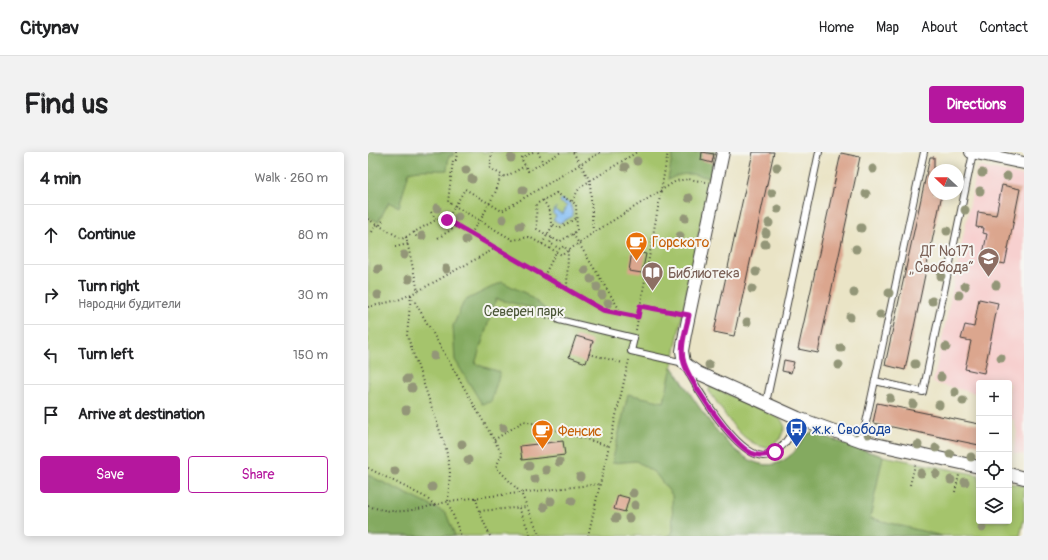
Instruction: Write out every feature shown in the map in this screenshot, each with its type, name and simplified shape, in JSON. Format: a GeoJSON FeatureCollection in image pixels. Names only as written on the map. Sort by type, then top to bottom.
{"type":"FeatureCollection","features":[{"type":"Feature","properties":{"kind":"street"},"geometry":{"type":"LineString","coordinates":[[723,152],[682,351],[684,363],[698,373],[798,418],[862,441],[976,466]]}},
{"type":"Feature","properties":{"kind":"street"},"geometry":{"type":"LineString","coordinates":[[972,152],[1024,163]]}},
{"type":"Feature","properties":{"kind":"street"},"geometry":{"type":"LineString","coordinates":[[1012,475],[1024,478]]}},
{"type":"Feature","properties":{"kind":"lane"},"geometry":{"type":"LineString","coordinates":[[766,403],[819,152]]}},
{"type":"Feature","properties":{"kind":"lane"},"geometry":{"type":"LineString","coordinates":[[862,441],[924,152]]}},
{"type":"Feature","properties":{"kind":"lane"},"geometry":{"type":"LineString","coordinates":[[875,381],[924,392],[972,152]]}},
{"type":"Feature","properties":{"kind":"lane"},"geometry":{"type":"LineString","coordinates":[[559,320],[634,338],[631,351],[684,363],[692,378],[727,431],[738,444],[752,453],[764,456],[775,452],[790,438],[798,418]]}},
{"type":"Feature","properties":{"kind":"path"},"geometry":{"type":"LineString","coordinates":[[457,152],[456,160],[453,160],[448,202],[513,240],[529,237],[562,255],[662,188],[676,181],[688,179],[717,184]]}},
{"type":"Feature","properties":{"kind":"path"},"geometry":{"type":"LineString","coordinates":[[492,152],[490,168],[505,177],[526,166]]}},
{"type":"Feature","properties":{"kind":"path"},"geometry":{"type":"LineString","coordinates":[[525,152],[528,155]]}},
{"type":"Feature","properties":{"kind":"path"},"geometry":{"type":"LineString","coordinates":[[533,152],[521,158],[528,171],[543,163],[556,153],[561,152]]}},
{"type":"Feature","properties":{"kind":"path"},"geometry":{"type":"LineString","coordinates":[[538,152],[543,163]]}},
{"type":"Feature","properties":{"kind":"path"},"geometry":{"type":"LineString","coordinates":[[573,152],[590,180],[593,233]]}},
{"type":"Feature","properties":{"kind":"path"},"geometry":{"type":"LineString","coordinates":[[447,220],[465,189],[502,211],[601,152]]}},
{"type":"Feature","properties":{"kind":"path"},"geometry":{"type":"LineString","coordinates":[[572,202],[580,187],[637,152]]}},
{"type":"Feature","properties":{"kind":"path"},"geometry":{"type":"LineString","coordinates":[[635,333],[668,152]]}},
{"type":"Feature","properties":{"kind":"path"},"geometry":{"type":"LineString","coordinates":[[472,234],[490,205],[501,175]]}},
{"type":"Feature","properties":{"kind":"path"},"geometry":{"type":"LineString","coordinates":[[556,193],[576,204],[578,231],[559,242],[537,229],[536,204],[543,200],[556,193]]}},
{"type":"Feature","properties":{"kind":"path"},"geometry":{"type":"LineString","coordinates":[[543,200],[550,211],[551,224],[559,228],[577,218]]}},
{"type":"Feature","properties":{"kind":"path"},"geometry":{"type":"LineString","coordinates":[[431,212],[436,220]]}},
{"type":"Feature","properties":{"kind":"path"},"geometry":{"type":"LineString","coordinates":[[368,219],[402,239],[441,217],[603,310],[621,312],[638,317]]}},
{"type":"Feature","properties":{"kind":"path"},"geometry":{"type":"LineString","coordinates":[[380,226],[384,219]]}},
{"type":"Feature","properties":{"kind":"path"},"geometry":{"type":"LineString","coordinates":[[372,232],[377,224]]}},
{"type":"Feature","properties":{"kind":"path"},"geometry":{"type":"LineString","coordinates":[[542,244],[553,224]]}},
{"type":"Feature","properties":{"kind":"path"},"geometry":{"type":"LineString","coordinates":[[438,238],[457,226]]}},
{"type":"Feature","properties":{"kind":"path"},"geometry":{"type":"LineString","coordinates":[[414,232],[417,238]]}},
{"type":"Feature","properties":{"kind":"path"},"geometry":{"type":"LineString","coordinates":[[573,234],[621,312]]}},
{"type":"Feature","properties":{"kind":"path"},"geometry":{"type":"LineString","coordinates":[[406,237],[418,291]]}},
{"type":"Feature","properties":{"kind":"path"},"geometry":{"type":"LineString","coordinates":[[552,238],[550,243],[560,249],[564,246],[568,251],[567,289]]}},
{"type":"Feature","properties":{"kind":"path"},"geometry":{"type":"LineString","coordinates":[[395,247],[408,244]]}},
{"type":"Feature","properties":{"kind":"path"},"geometry":{"type":"LineString","coordinates":[[368,307],[398,300],[411,295],[496,248]]}},
{"type":"Feature","properties":{"kind":"path"},"geometry":{"type":"LineString","coordinates":[[544,276],[556,252]]}},
{"type":"Feature","properties":{"kind":"path"},"geometry":{"type":"LineString","coordinates":[[411,295],[502,454],[496,467],[522,493],[540,536]]}},
{"type":"Feature","properties":{"kind":"path"},"geometry":{"type":"LineString","coordinates":[[411,295],[407,335],[446,449],[450,471],[448,502],[461,536]]}},
{"type":"Feature","properties":{"kind":"path"},"geometry":{"type":"LineString","coordinates":[[640,306],[689,315]]}},
{"type":"Feature","properties":{"kind":"path"},"geometry":{"type":"LineString","coordinates":[[515,310],[559,320]]}},
{"type":"Feature","properties":{"kind":"path"},"geometry":{"type":"LineString","coordinates":[[588,536],[631,351]]}},
{"type":"Feature","properties":{"kind":"path"},"geometry":{"type":"LineString","coordinates":[[589,354],[623,363]]}},
{"type":"Feature","properties":{"kind":"path"},"geometry":{"type":"LineString","coordinates":[[494,440],[524,421],[537,423],[609,446]]}},
{"type":"Feature","properties":{"kind":"path"},"geometry":{"type":"LineString","coordinates":[[910,485],[917,453]]}},
{"type":"Feature","properties":{"kind":"path"},"geometry":{"type":"LineString","coordinates":[[955,492],[961,463]]}},
{"type":"Feature","properties":{"kind":"path"},"geometry":{"type":"LineString","coordinates":[[368,468],[424,497],[435,505]]}},
{"type":"Feature","properties":{"kind":"path"},"geometry":{"type":"LineString","coordinates":[[368,506],[384,511],[406,512],[448,502],[600,484]]}},
{"type":"Feature","properties":{"kind":"path"},"geometry":{"type":"LineString","coordinates":[[476,498],[479,511],[490,536]]}},
{"type":"Feature","properties":{"kind":"path"},"geometry":{"type":"LineString","coordinates":[[479,511],[527,507]]}},
{"type":"Feature","properties":{"kind":"path"},"geometry":{"type":"LineString","coordinates":[[519,508],[532,536]]}},
{"type":"Feature","properties":{"kind":"shaded area","name":"ДГ №171 „Свобода“"},"geometry":{"type":"Polygon","coordinates":[[[980,167],[1024,176],[1024,455],[1013,453],[1017,432],[1014,420],[1012,419],[1012,380],[976,380],[976,393],[933,383],[977,169],[980,167]]]}},
{"type":"Feature","properties":{"kind":"green space","name":"Северен парк"},"geometry":{"type":"Polygon","coordinates":[[[368,152],[715,152],[672,366],[719,434],[735,450],[751,461],[768,465],[788,458],[801,443],[805,435],[813,432],[883,456],[976,474],[976,524],[1012,524],[1012,484],[1024,486],[1024,519],[1020,536],[368,536],[368,152]]]}},
{"type":"Feature","properties":{"kind":"green space"},"geometry":{"type":"Polygon","coordinates":[[[368,152],[453,152],[453,156],[449,156],[447,170],[423,170],[409,172],[399,207],[389,202],[378,222],[368,216],[368,152]]]}},
{"type":"Feature","properties":{"kind":"green space"},"geometry":{"type":"Polygon","coordinates":[[[673,152],[715,152],[710,178],[699,175],[684,174],[668,180],[673,152]]]}},
{"type":"Feature","properties":{"kind":"green space"},"geometry":{"type":"Polygon","coordinates":[[[502,282],[527,294],[549,312],[496,299],[475,364],[500,372],[491,402],[482,404],[455,360],[453,326],[464,301],[502,282]]]}},
{"type":"Feature","properties":{"kind":"green space"},"geometry":{"type":"Polygon","coordinates":[[[672,366],[719,434],[735,450],[751,461],[768,465],[784,460],[791,455],[801,443],[805,435],[813,432],[883,456],[870,518],[942,536],[667,536],[673,532],[672,495],[655,473],[636,461],[612,463],[628,394],[664,402],[672,366]]]}},
{"type":"Feature","properties":{"kind":"green space"},"geometry":{"type":"Polygon","coordinates":[[[710,386],[781,419],[785,427],[780,439],[767,448],[748,440],[733,426],[709,391],[710,386]]]}},
{"type":"Feature","properties":{"kind":"green space"},"geometry":{"type":"Polygon","coordinates":[[[368,475],[446,513],[455,536],[368,536],[368,475]]]}},
{"type":"Feature","properties":{"kind":"water"},"geometry":{"type":"Polygon","coordinates":[[[561,199],[571,204],[573,216],[560,223],[553,220],[556,216],[553,214],[556,207],[556,211],[563,214],[567,206],[560,202],[561,199]]]}},
{"type":"Feature","properties":{"kind":"building"},"geometry":{"type":"Polygon","coordinates":[[[702,152],[714,154],[712,163],[701,160],[702,152]]]}},
{"type":"Feature","properties":{"kind":"building"},"geometry":{"type":"Polygon","coordinates":[[[753,152],[774,152],[734,336],[714,332],[753,152]]]}},
{"type":"Feature","properties":{"kind":"building"},"geometry":{"type":"Polygon","coordinates":[[[841,153],[860,157],[818,353],[798,349],[841,153]]]}},
{"type":"Feature","properties":{"kind":"building"},"geometry":{"type":"Polygon","coordinates":[[[930,157],[934,157],[934,164],[928,164],[930,157]]]}},
{"type":"Feature","properties":{"kind":"building"},"geometry":{"type":"Polygon","coordinates":[[[928,166],[928,200],[941,200],[905,370],[885,365],[928,166]]]}},
{"type":"Feature","properties":{"kind":"building"},"geometry":{"type":"Polygon","coordinates":[[[1002,185],[1020,189],[1005,264],[982,259],[987,234],[983,233],[984,228],[976,227],[978,212],[996,215],[1002,185]]]}},
{"type":"Feature","properties":{"kind":"building","name":"Горското"},"geometry":{"type":"Polygon","coordinates":[[[632,251],[646,254],[642,273],[629,271],[632,251]]]}},
{"type":"Feature","properties":{"kind":"building"},"geometry":{"type":"Polygon","coordinates":[[[979,299],[998,303],[984,373],[965,369],[971,341],[961,339],[965,325],[974,327],[979,299]]]}},
{"type":"Feature","properties":{"kind":"building"},"geometry":{"type":"Polygon","coordinates":[[[576,336],[593,341],[586,363],[569,357],[576,336]]]}},
{"type":"Feature","properties":{"kind":"building"},"geometry":{"type":"Polygon","coordinates":[[[784,360],[794,362],[791,373],[782,371],[784,360]]]}},
{"type":"Feature","properties":{"kind":"building"},"geometry":{"type":"Polygon","coordinates":[[[877,403],[976,423],[976,444],[873,423],[877,403]]]}},
{"type":"Feature","properties":{"kind":"building","name":"Фенсис"},"geometry":{"type":"Polygon","coordinates":[[[563,441],[565,455],[522,460],[520,446],[563,441]]]}},
{"type":"Feature","properties":{"kind":"building"},"geometry":{"type":"Polygon","coordinates":[[[618,495],[629,498],[625,512],[614,509],[618,495]]]}},
{"type":"Feature","properties":{"kind":"place","name":"Горското"},"geometry":{"type":"Point","coordinates":[637,262]}},
{"type":"Feature","properties":{"kind":"place","name":"ДГ №171 „Свобода“"},"geometry":{"type":"Point","coordinates":[989,278]}},
{"type":"Feature","properties":{"kind":"place","name":"Библиотека"},"geometry":{"type":"Point","coordinates":[652,292]}},
{"type":"Feature","properties":{"kind":"place","name":"ж.к. Свобода"},"geometry":{"type":"Point","coordinates":[796,448]}},
{"type":"Feature","properties":{"kind":"place","name":"Фенсис"},"geometry":{"type":"Point","coordinates":[542,450]}},
{"type":"Feature","properties":{"kind":"route"},"geometry":{"type":"LineString","coordinates":[[447,220],[603,310],[621,312],[638,317],[640,306],[689,315],[682,351],[684,363],[692,378],[727,431],[738,444],[752,453],[764,456],[775,452]]}}]}
